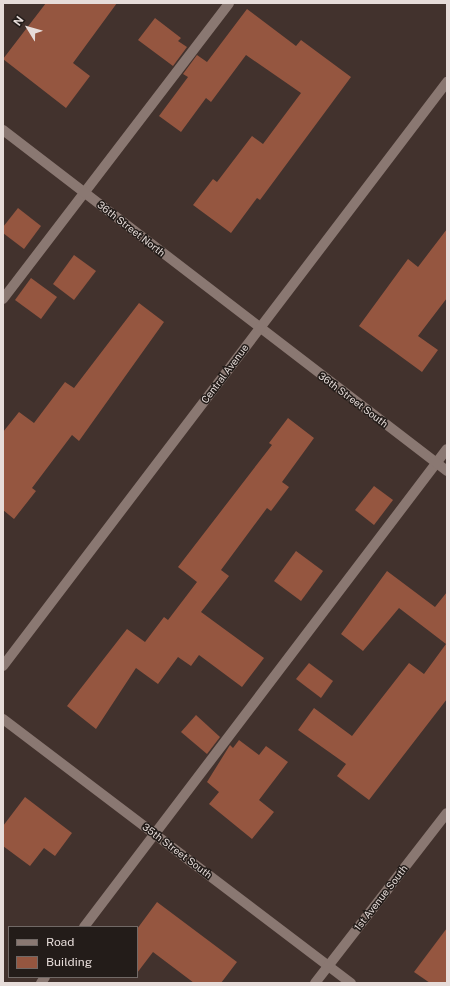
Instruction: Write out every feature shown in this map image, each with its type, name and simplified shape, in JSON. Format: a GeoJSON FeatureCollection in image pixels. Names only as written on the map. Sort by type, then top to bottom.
{"type":"FeatureCollection","features":[{"type":"Feature","properties":{"kind":"street"},"geometry":{"type":"LineString","coordinates":[[3,300],[230,3]]}},
{"type":"Feature","properties":{"kind":"street","name":"Central Avenue"},"geometry":{"type":"LineString","coordinates":[[3,666],[447,82]]}},
{"type":"Feature","properties":{"kind":"street","name":"36th Street North"},"geometry":{"type":"LineString","coordinates":[[3,130],[260,328]]}},
{"type":"Feature","properties":{"kind":"street","name":"36th Street South"},"geometry":{"type":"LineString","coordinates":[[260,328],[447,471]]}},
{"type":"Feature","properties":{"kind":"street"},"geometry":{"type":"LineString","coordinates":[[85,926],[447,449]]}},
{"type":"Feature","properties":{"kind":"street","name":"35th Street South"},"geometry":{"type":"LineString","coordinates":[[3,719],[351,983]]}},
{"type":"Feature","properties":{"kind":"street","name":"1st Avenue South"},"geometry":{"type":"LineString","coordinates":[[315,983],[447,813]]}},
{"type":"Feature","properties":{"kind":"building"},"geometry":{"type":"Polygon","coordinates":[[[46,3],[117,3],[73,63],[90,76],[66,108],[3,59],[46,3]]]}},
{"type":"Feature","properties":{"kind":"building"},"geometry":{"type":"Polygon","coordinates":[[[247,9],[296,46],[301,40],[351,77],[260,200],[257,198],[231,233],[193,205],[213,179],[217,182],[252,136],[263,144],[301,93],[246,55],[211,102],[206,98],[181,132],[159,116],[188,77],[183,74],[197,55],[207,62],[247,9]]]}},
{"type":"Feature","properties":{"kind":"building"},"geometry":{"type":"Polygon","coordinates":[[[155,18],[181,38],[178,41],[187,47],[173,66],[138,40],[155,18]]]}},
{"type":"Feature","properties":{"kind":"building"},"geometry":{"type":"Polygon","coordinates":[[[18,208],[41,226],[24,249],[3,233],[3,227],[18,208]]]}},
{"type":"Feature","properties":{"kind":"building"},"geometry":{"type":"Polygon","coordinates":[[[447,229],[447,298],[418,336],[438,350],[422,372],[359,326],[408,259],[418,267],[447,229]]]}},
{"type":"Feature","properties":{"kind":"building"},"geometry":{"type":"Polygon","coordinates":[[[74,255],[96,271],[74,300],[53,284],[74,255]]]}},
{"type":"Feature","properties":{"kind":"building"},"geometry":{"type":"Polygon","coordinates":[[[31,278],[57,297],[41,319],[15,300],[31,278]]]}},
{"type":"Feature","properties":{"kind":"building"},"geometry":{"type":"Polygon","coordinates":[[[139,303],[164,322],[79,441],[72,435],[32,488],[36,491],[14,519],[3,510],[3,432],[19,412],[34,423],[65,382],[74,388],[139,303]]]}},
{"type":"Feature","properties":{"kind":"building"},"geometry":{"type":"Polygon","coordinates":[[[288,418],[314,438],[282,482],[289,487],[271,511],[267,508],[221,570],[229,576],[201,612],[264,658],[242,687],[199,655],[191,666],[178,657],[158,684],[136,668],[96,729],[67,706],[127,629],[145,642],[164,617],[168,620],[197,582],[178,567],[272,445],[269,443],[288,418]]]}},
{"type":"Feature","properties":{"kind":"building"},"geometry":{"type":"Polygon","coordinates":[[[374,486],[393,500],[374,525],[355,510],[374,486]]]}},
{"type":"Feature","properties":{"kind":"building"},"geometry":{"type":"Polygon","coordinates":[[[296,551],[323,571],[301,601],[274,581],[296,551]]]}},
{"type":"Feature","properties":{"kind":"building"},"geometry":{"type":"Polygon","coordinates":[[[387,571],[435,607],[447,592],[447,699],[369,800],[337,776],[346,764],[298,730],[314,708],[352,736],[409,663],[424,674],[446,644],[399,608],[363,651],[341,634],[387,571]]]}},
{"type":"Feature","properties":{"kind":"building"},"geometry":{"type":"Polygon","coordinates":[[[309,663],[333,681],[321,698],[296,679],[309,663]]]}},
{"type":"Feature","properties":{"kind":"building"},"geometry":{"type":"Polygon","coordinates":[[[196,715],[220,737],[207,754],[181,732],[196,715]]]}},
{"type":"Feature","properties":{"kind":"building"},"geometry":{"type":"Polygon","coordinates":[[[239,740],[259,755],[266,746],[288,762],[259,800],[274,812],[252,839],[209,804],[219,792],[207,782],[230,745],[233,748],[239,740]]]}},
{"type":"Feature","properties":{"kind":"building"},"geometry":{"type":"Polygon","coordinates":[[[25,797],[72,833],[55,856],[44,848],[30,866],[3,846],[3,826],[25,797]]]}},
{"type":"Feature","properties":{"kind":"building"},"geometry":{"type":"Polygon","coordinates":[[[157,902],[237,962],[221,983],[194,983],[153,952],[138,972],[138,928],[157,902]]]}},
{"type":"Feature","properties":{"kind":"building"},"geometry":{"type":"Polygon","coordinates":[[[447,928],[447,983],[430,983],[414,972],[447,928]]]}}]}
